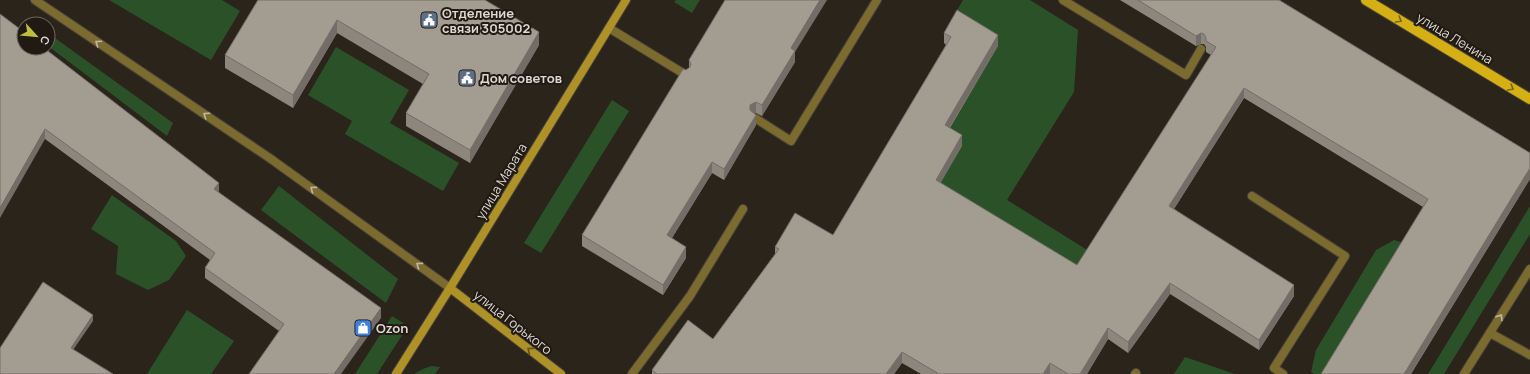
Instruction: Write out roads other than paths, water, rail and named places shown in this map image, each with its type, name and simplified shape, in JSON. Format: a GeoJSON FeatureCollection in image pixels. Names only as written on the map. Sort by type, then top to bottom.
{"type":"FeatureCollection","features":[{"type":"Feature","properties":{"kind":"main road","name":"улица Ленина"},"geometry":{"type":"LineString","coordinates":[[1366,0],[1530,99]]}},
{"type":"Feature","properties":{"kind":"street"},"geometry":{"type":"LineString","coordinates":[[35,0],[271,159],[450,288]]}},
{"type":"Feature","properties":{"kind":"street","name":"улица Марата"},"geometry":{"type":"LineString","coordinates":[[396,374],[626,0]]}},
{"type":"Feature","properties":{"kind":"street"},"geometry":{"type":"LineString","coordinates":[[755,118],[791,141],[877,0]]}},
{"type":"Feature","properties":{"kind":"street"},"geometry":{"type":"LineString","coordinates":[[1063,0],[1186,75],[1201,49]]}},
{"type":"Feature","properties":{"kind":"street"},"geometry":{"type":"LineString","coordinates":[[609,28],[686,75]]}},
{"type":"Feature","properties":{"kind":"street"},"geometry":{"type":"LineString","coordinates":[[1252,196],[1345,256],[1274,368],[1283,374]]}},
{"type":"Feature","properties":{"kind":"street"},"geometry":{"type":"LineString","coordinates":[[632,374],[690,296],[743,210]]}},
{"type":"Feature","properties":{"kind":"street"},"geometry":{"type":"LineString","coordinates":[[1464,374],[1530,270]]}},
{"type":"Feature","properties":{"kind":"street","name":"улица Горького"},"geometry":{"type":"LineString","coordinates":[[450,288],[561,374]]}},
{"type":"Feature","properties":{"kind":"street"},"geometry":{"type":"LineString","coordinates":[[1490,333],[1530,355]]}},
{"type":"Feature","properties":{"kind":"place","name":"Отделение связи 305002"},"geometry":{"type":"Point","coordinates":[429,20]}},
{"type":"Feature","properties":{"kind":"place","name":"Дом советов"},"geometry":{"type":"Point","coordinates":[467,78]}},
{"type":"Feature","properties":{"kind":"place","name":"Ozon"},"geometry":{"type":"Point","coordinates":[363,328]}}]}
